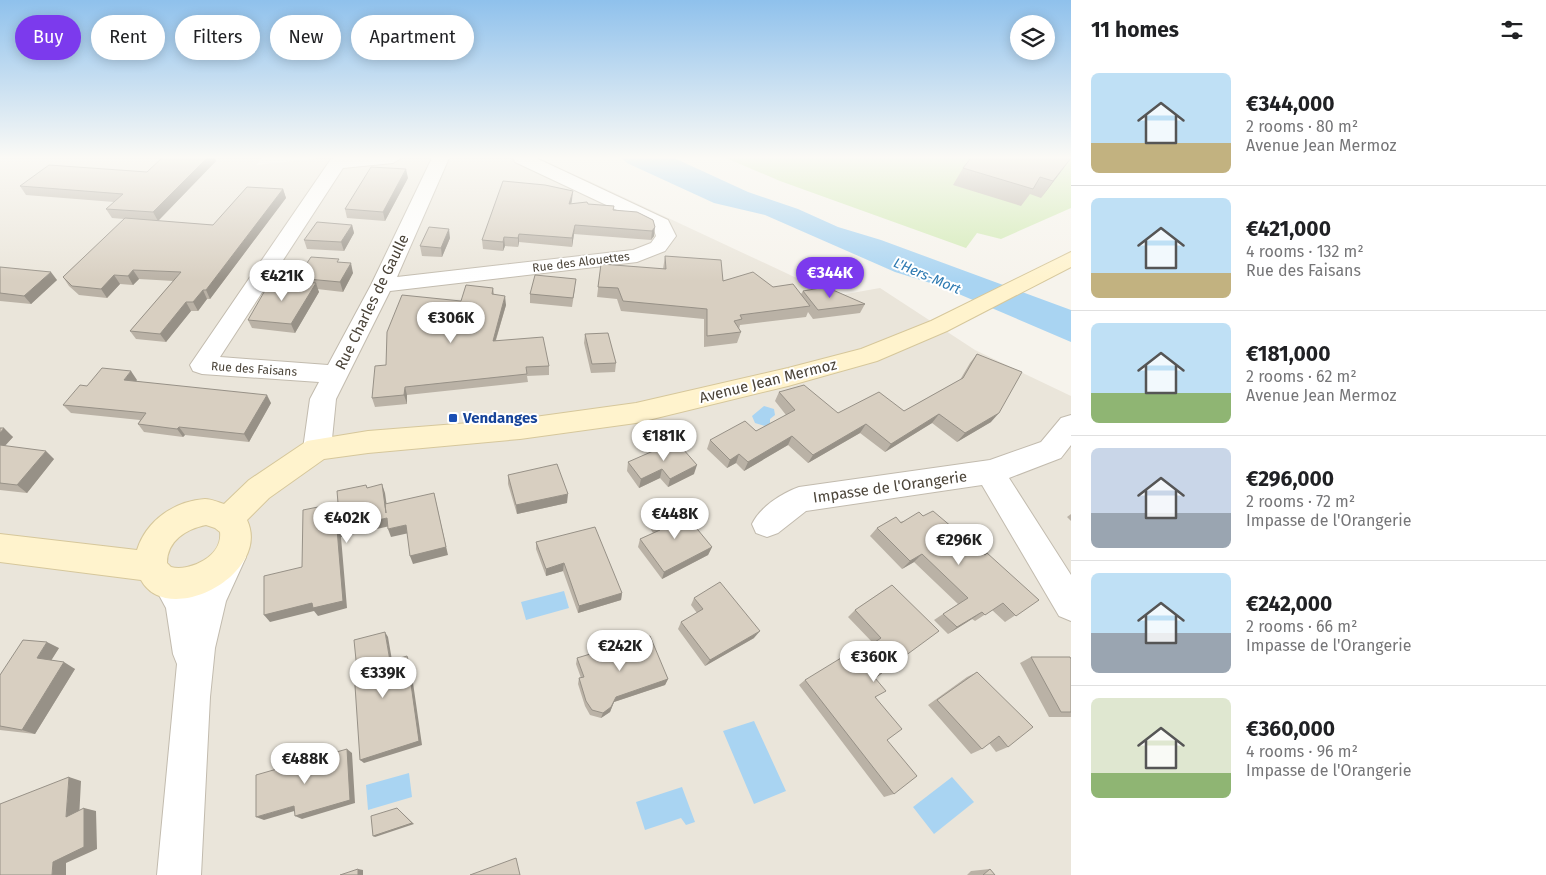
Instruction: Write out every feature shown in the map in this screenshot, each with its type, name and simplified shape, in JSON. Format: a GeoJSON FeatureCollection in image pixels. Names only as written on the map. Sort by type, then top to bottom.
{"type":"FeatureCollection","features":[{"type":"Feature","properties":{"kind":"street","name":"Rue des Faisans"},"geometry":{"type":"LineString","coordinates":[[313,199],[202,365],[336,374]]}},
{"type":"Feature","properties":{"kind":"street","name":"Rue Charles de Gaulle"},"geometry":{"type":"LineString","coordinates":[[317,449],[323,399],[382,285],[422,199]]}},
{"type":"Feature","properties":{"kind":"street","name":"Rue des Alouettes"},"geometry":{"type":"LineString","coordinates":[[382,285],[637,256],[658,247],[666,236],[661,224],[608,199]]}},
{"type":"Feature","properties":{"kind":"street","name":"Avenue Jean Mermoz"},"geometry":{"type":"LineString","coordinates":[[229,518],[259,489],[317,449],[368,442],[520,430],[636,412],[788,377],[868,356],[939,326],[1046,273],[1071,258]]}},
{"type":"Feature","properties":{"kind":"street","name":"Impasse de l'Orangerie"},"geometry":{"type":"LineString","coordinates":[[766,524],[799,500],[990,472],[1025,462],[1051,450],[1071,425]]}},
{"type":"Feature","properties":{"kind":"street"},"geometry":{"type":"LineString","coordinates":[[990,472],[1071,605]]}},
{"type":"Feature","properties":{"kind":"street"},"geometry":{"type":"LineString","coordinates":[[179,875],[193,672],[209,599],[217,577],[232,554],[237,540],[236,528],[229,518],[219,513],[206,512],[178,521],[156,541],[151,554],[160,575],[176,591],[183,608],[193,672]]}},
{"type":"Feature","properties":{"kind":"street"},"geometry":{"type":"LineString","coordinates":[[0,548],[160,575],[186,584],[205,578],[220,568],[232,554]]}},
{"type":"Feature","properties":{"kind":"shaded area"},"geometry":{"type":"Polygon","coordinates":[[[0,199],[627,199],[835,296],[880,288],[975,350],[1071,396],[1071,875],[0,875],[0,199]]]}},
{"type":"Feature","properties":{"kind":"green space"},"geometry":{"type":"Polygon","coordinates":[[[830,199],[1071,199],[1071,208],[1001,239],[977,233],[966,248],[830,199]]]}},
{"type":"Feature","properties":{"kind":"water","name":"L'Hers-Mort"},"geometry":{"type":"Polygon","coordinates":[[[705,199],[768,199],[798,209],[838,227],[881,240],[1071,310],[1071,342],[940,286],[895,272],[765,215],[714,203],[705,199]]]}},
{"type":"Feature","properties":{"kind":"water"},"geometry":{"type":"Polygon","coordinates":[[[764,406],[774,409],[775,415],[770,419],[770,423],[765,426],[755,423],[752,416],[764,406]]]}},
{"type":"Feature","properties":{"kind":"water"},"geometry":{"type":"Polygon","coordinates":[[[564,591],[569,608],[526,620],[521,602],[564,591]]]}},
{"type":"Feature","properties":{"kind":"water"},"geometry":{"type":"Polygon","coordinates":[[[754,721],[786,791],[754,804],[723,731],[754,721]]]}},
{"type":"Feature","properties":{"kind":"water"},"geometry":{"type":"Polygon","coordinates":[[[409,773],[412,797],[368,810],[366,785],[409,773]]]}},
{"type":"Feature","properties":{"kind":"water"},"geometry":{"type":"Polygon","coordinates":[[[952,777],[974,802],[934,834],[913,807],[952,777]]]}},
{"type":"Feature","properties":{"kind":"water"},"geometry":{"type":"Polygon","coordinates":[[[682,787],[695,822],[686,825],[681,818],[645,830],[636,802],[682,787]]]}},
{"type":"Feature","properties":{"kind":"building"},"geometry":{"type":"Polygon","coordinates":[[[118,199],[166,199],[153,212],[106,209],[118,199]]]}},
{"type":"Feature","properties":{"kind":"building"},"geometry":{"type":"Polygon","coordinates":[[[236,199],[276,199],[206,290],[203,290],[193,302],[186,302],[160,334],[130,331],[181,272],[133,270],[128,276],[114,275],[101,289],[72,286],[63,277],[125,218],[213,225],[236,199]]]}},
{"type":"Feature","properties":{"kind":"building"},"geometry":{"type":"Polygon","coordinates":[[[351,199],[390,199],[383,212],[345,209],[351,199]]]}},
{"type":"Feature","properties":{"kind":"building"},"geometry":{"type":"Polygon","coordinates":[[[497,199],[571,199],[569,204],[587,202],[588,204],[614,206],[613,210],[637,212],[653,220],[655,227],[652,231],[575,225],[572,238],[519,234],[518,238],[504,237],[503,242],[482,240],[497,199]]]}},
{"type":"Feature","properties":{"kind":"building"},"geometry":{"type":"Polygon","coordinates":[[[317,222],[352,225],[341,242],[304,240],[317,222]]]}},
{"type":"Feature","properties":{"kind":"building"},"geometry":{"type":"Polygon","coordinates":[[[429,227],[449,229],[441,248],[420,246],[429,227]]]}},
{"type":"Feature","properties":{"kind":"building"},"geometry":{"type":"Polygon","coordinates":[[[665,256],[721,260],[723,281],[753,272],[773,287],[793,284],[810,306],[740,315],[742,319],[734,321],[741,332],[707,336],[707,309],[623,301],[618,288],[598,287],[601,264],[666,269],[665,256]]]}},
{"type":"Feature","properties":{"kind":"building"},"geometry":{"type":"Polygon","coordinates":[[[311,257],[339,259],[337,262],[351,263],[340,282],[297,278],[311,257]]]}},
{"type":"Feature","properties":{"kind":"building"},"geometry":{"type":"Polygon","coordinates":[[[0,267],[51,272],[24,296],[0,293],[0,267]]]}},
{"type":"Feature","properties":{"kind":"building"},"geometry":{"type":"Polygon","coordinates":[[[535,275],[576,279],[573,298],[530,294],[535,275]]]}},
{"type":"Feature","properties":{"kind":"building"},"geometry":{"type":"Polygon","coordinates":[[[271,280],[316,283],[291,324],[248,320],[271,280]]]}},
{"type":"Feature","properties":{"kind":"building"},"geometry":{"type":"Polygon","coordinates":[[[466,285],[493,288],[492,294],[505,296],[493,341],[543,337],[549,366],[526,367],[527,374],[405,387],[404,395],[372,398],[375,366],[386,365],[387,332],[402,295],[461,301],[466,285]]]}},
{"type":"Feature","properties":{"kind":"building"},"geometry":{"type":"Polygon","coordinates":[[[826,287],[865,304],[818,310],[803,291],[826,287]]]}},
{"type":"Feature","properties":{"kind":"building"},"geometry":{"type":"Polygon","coordinates":[[[608,333],[616,363],[592,364],[585,334],[608,333]]]}},
{"type":"Feature","properties":{"kind":"building"},"geometry":{"type":"Polygon","coordinates":[[[977,354],[1022,372],[999,413],[965,433],[939,414],[891,444],[866,424],[813,455],[792,436],[748,462],[739,454],[730,460],[710,440],[745,421],[756,431],[795,410],[779,392],[804,385],[838,413],[879,392],[904,411],[963,378],[977,354]]]}},
{"type":"Feature","properties":{"kind":"building"},"geometry":{"type":"Polygon","coordinates":[[[102,368],[131,371],[124,380],[267,395],[244,434],[138,424],[146,413],[63,405],[80,385],[87,386],[102,368]]]}},
{"type":"Feature","properties":{"kind":"building"},"geometry":{"type":"Polygon","coordinates":[[[676,441],[697,465],[670,479],[662,469],[641,479],[628,462],[676,441]]]}},
{"type":"Feature","properties":{"kind":"building"},"geometry":{"type":"Polygon","coordinates":[[[0,445],[46,451],[17,485],[0,483],[0,445]]]}},
{"type":"Feature","properties":{"kind":"building"},"geometry":{"type":"Polygon","coordinates":[[[557,464],[568,494],[516,505],[508,475],[557,464]]]}},
{"type":"Feature","properties":{"kind":"building"},"geometry":{"type":"Polygon","coordinates":[[[382,484],[386,513],[385,504],[434,493],[446,547],[410,556],[406,525],[388,529],[387,518],[337,529],[343,601],[313,608],[312,603],[264,615],[264,576],[302,567],[303,510],[338,503],[337,491],[366,485],[367,488],[382,484]]]}},
{"type":"Feature","properties":{"kind":"building"},"geometry":{"type":"Polygon","coordinates":[[[679,507],[712,547],[664,572],[640,539],[660,530],[652,520],[679,507]]]}},
{"type":"Feature","properties":{"kind":"building"},"geometry":{"type":"Polygon","coordinates":[[[933,511],[985,555],[987,553],[1039,600],[1016,616],[1003,603],[985,615],[982,612],[957,627],[943,614],[968,598],[922,554],[910,561],[877,528],[896,517],[901,523],[919,512],[923,516],[933,511]]]}},
{"type":"Feature","properties":{"kind":"building"},"geometry":{"type":"Polygon","coordinates":[[[595,527],[622,593],[579,606],[564,563],[546,569],[536,542],[595,527]]]}},
{"type":"Feature","properties":{"kind":"building"},"geometry":{"type":"Polygon","coordinates":[[[720,582],[760,631],[710,660],[681,622],[703,609],[694,598],[720,582]]]}},
{"type":"Feature","properties":{"kind":"building"},"geometry":{"type":"Polygon","coordinates":[[[892,585],[939,631],[875,678],[886,691],[875,697],[902,729],[887,740],[917,776],[894,794],[805,680],[841,658],[845,662],[881,638],[855,610],[892,585]]]}},
{"type":"Feature","properties":{"kind":"building"},"geometry":{"type":"Polygon","coordinates":[[[385,632],[390,661],[407,656],[419,741],[360,760],[354,671],[357,670],[354,640],[385,632]]]}},
{"type":"Feature","properties":{"kind":"building"},"geometry":{"type":"Polygon","coordinates":[[[650,636],[668,679],[616,697],[611,707],[603,713],[592,710],[586,701],[579,678],[584,677],[577,658],[650,636]]]}},
{"type":"Feature","properties":{"kind":"building"},"geometry":{"type":"Polygon","coordinates":[[[23,640],[47,642],[37,658],[64,662],[22,730],[0,726],[0,675],[23,640]]]}},
{"type":"Feature","properties":{"kind":"building"},"geometry":{"type":"Polygon","coordinates":[[[1031,657],[1070,657],[1071,712],[1061,712],[1031,657]]]}},
{"type":"Feature","properties":{"kind":"building"},"geometry":{"type":"Polygon","coordinates":[[[977,672],[1033,727],[1008,747],[999,736],[982,749],[937,700],[977,672]]]}},
{"type":"Feature","properties":{"kind":"building"},"geometry":{"type":"Polygon","coordinates":[[[347,749],[350,800],[295,816],[294,806],[256,817],[256,775],[347,749]]]}},
{"type":"Feature","properties":{"kind":"building"},"geometry":{"type":"Polygon","coordinates":[[[69,777],[66,817],[84,808],[84,847],[53,862],[52,875],[0,875],[0,804],[69,777]]]}},
{"type":"Feature","properties":{"kind":"building"},"geometry":{"type":"Polygon","coordinates":[[[397,808],[412,823],[373,836],[371,816],[397,808]]]}},
{"type":"Feature","properties":{"kind":"building"},"geometry":{"type":"Polygon","coordinates":[[[516,858],[520,875],[470,875],[516,858]]]}},
{"type":"Feature","properties":{"kind":"building"},"geometry":{"type":"Polygon","coordinates":[[[358,869],[358,875],[340,875],[358,869]]]}},
{"type":"Feature","properties":{"kind":"building"},"geometry":{"type":"Polygon","coordinates":[[[990,869],[995,875],[983,875],[990,869]]]}},
{"type":"Feature","properties":{"kind":"place","name":"Vendanges"},"geometry":{"type":"Point","coordinates":[453,418]}}]}
